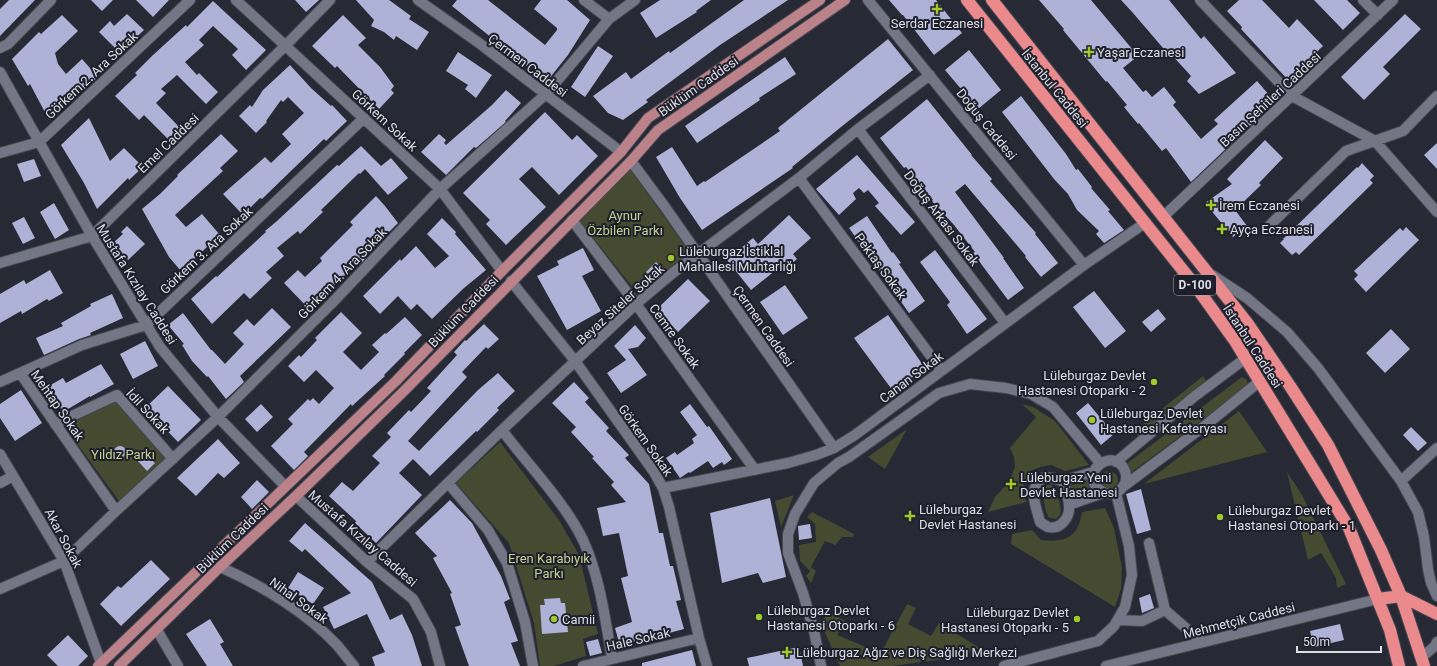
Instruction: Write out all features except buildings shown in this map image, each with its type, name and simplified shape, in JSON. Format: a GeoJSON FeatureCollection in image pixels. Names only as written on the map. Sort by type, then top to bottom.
{"type":"FeatureCollection","features":[{"type":"Feature","properties":{"kind":"highway","name":"İstanbul Caddesi"},"geometry":{"type":"LineString","coordinates":[[967,0],[1197,288],[1246,358],[1349,528],[1390,630],[1399,666]]}},
{"type":"Feature","properties":{"kind":"highway","name":"İstanbul Caddesi"},"geometry":{"type":"LineString","coordinates":[[992,0],[1248,324],[1328,445],[1382,550],[1423,662]]}},
{"type":"Feature","properties":{"kind":"highway"},"geometry":{"type":"LineString","coordinates":[[1378,599],[1400,596],[1437,614]]}},
{"type":"Feature","properties":{"kind":"main road","name":"Büklüm Caddesi"},"geometry":{"type":"LineString","coordinates":[[99,665],[396,381],[502,270],[621,152],[648,118],[820,0]]}},
{"type":"Feature","properties":{"kind":"main road","name":"Büklüm Caddesi"},"geometry":{"type":"LineString","coordinates":[[119,666],[405,390],[631,161],[658,130],[845,0]]}},
{"type":"Feature","properties":{"kind":"main road"},"geometry":{"type":"LineString","coordinates":[[621,152],[631,161]]}},
{"type":"Feature","properties":{"kind":"main road"},"geometry":{"type":"LineString","coordinates":[[502,270],[511,281]]}},
{"type":"Feature","properties":{"kind":"main road"},"geometry":{"type":"LineString","coordinates":[[285,486],[296,496]]}},
{"type":"Feature","properties":{"kind":"street","name":"Görkem 2. Ara Sokak"},"geometry":{"type":"LineString","coordinates":[[0,153],[39,142],[190,0]]}},
{"type":"Feature","properties":{"kind":"street","name":"Görkem Sokak"},"geometry":{"type":"LineString","coordinates":[[236,0],[440,189],[502,270]]}},
{"type":"Feature","properties":{"kind":"street","name":"Emel Caddesi"},"geometry":{"type":"LineString","coordinates":[[0,263],[92,236],[330,0]]}},
{"type":"Feature","properties":{"kind":"street","name":"Çermen Caddesi"},"geometry":{"type":"LineString","coordinates":[[418,0],[479,43],[621,152]]}},
{"type":"Feature","properties":{"kind":"street"},"geometry":{"type":"LineString","coordinates":[[584,0],[609,19]]}},
{"type":"Feature","properties":{"kind":"street","name":"Görkem 4. Ara Sokak"},"geometry":{"type":"LineString","coordinates":[[64,561],[218,417],[332,303],[440,189],[546,94],[609,19],[635,0]]}},
{"type":"Feature","properties":{"kind":"street","name":"Doğuş Caddesi"},"geometry":{"type":"LineString","coordinates":[[868,0],[930,74],[1084,265]]}},
{"type":"Feature","properties":{"kind":"street"},"geometry":{"type":"LineString","coordinates":[[1200,0],[1292,96],[1375,141],[1437,212]]}},
{"type":"Feature","properties":{"kind":"street"},"geometry":{"type":"LineString","coordinates":[[1363,0],[1378,15]]}},
{"type":"Feature","properties":{"kind":"street","name":"Basın Şehitleri Caddesi"},"geometry":{"type":"LineString","coordinates":[[1164,216],[1393,0]]}},
{"type":"Feature","properties":{"kind":"street"},"geometry":{"type":"LineString","coordinates":[[0,48],[8,44],[47,1]]}},
{"type":"Feature","properties":{"kind":"street","name":"Mustafa Kızılay Caddesi"},"geometry":{"type":"LineString","coordinates":[[0,72],[92,236],[160,347],[218,417],[285,486]]}},
{"type":"Feature","properties":{"kind":"street","name":"Beyaz Siteler Sokak"},"geometry":{"type":"LineString","coordinates":[[367,562],[502,430],[636,304],[930,74]]}},
{"type":"Feature","properties":{"kind":"street"},"geometry":{"type":"LineString","coordinates":[[1270,225],[1346,151],[1403,131],[1437,96]]}},
{"type":"Feature","properties":{"kind":"street","name":"Görkem 3. Ara Sokak"},"geometry":{"type":"LineString","coordinates":[[0,382],[82,345],[146,325],[364,118]]}},
{"type":"Feature","properties":{"kind":"street","name":"Doğuş Arkası Sokak"},"geometry":{"type":"LineString","coordinates":[[858,129],[1005,323]]}},
{"type":"Feature","properties":{"kind":"street","name":"Çermen Caddesi"},"geometry":{"type":"LineString","coordinates":[[631,161],[669,212],[834,448]]}},
{"type":"Feature","properties":{"kind":"street","name":"Pektaş Sokak"},"geometry":{"type":"LineString","coordinates":[[799,178],[941,370]]}},
{"type":"Feature","properties":{"kind":"street","name":"Cemre Sokak"},"geometry":{"type":"LineString","coordinates":[[572,220],[636,304],[755,470]]}},
{"type":"Feature","properties":{"kind":"street","name":"Canan Sokak"},"geometry":{"type":"LineString","coordinates":[[663,488],[788,463],[834,448],[855,435],[1084,265],[1145,223]]}},
{"type":"Feature","properties":{"kind":"street"},"geometry":{"type":"LineString","coordinates":[[1208,272],[1247,298],[1287,332],[1318,368],[1401,481],[1418,512],[1424,537],[1431,583],[1437,596]]}},
{"type":"Feature","properties":{"kind":"street","name":"Görkem Sokak"},"geometry":{"type":"LineString","coordinates":[[511,281],[575,362],[654,472],[663,488],[669,507],[699,638],[707,666]]}},
{"type":"Feature","properties":{"kind":"street"},"geometry":{"type":"LineString","coordinates":[[1116,462],[1196,396],[1246,358]]}},
{"type":"Feature","properties":{"kind":"street","name":"Mehtap Sokak"},"geometry":{"type":"LineString","coordinates":[[20,373],[116,511]]}},
{"type":"Feature","properties":{"kind":"street"},"geometry":{"type":"LineString","coordinates":[[1069,505],[1105,493],[1116,493],[1207,424],[1260,381]]}},
{"type":"Feature","properties":{"kind":"street"},"geometry":{"type":"LineString","coordinates":[[820,666],[812,624],[803,593],[788,553],[788,534],[795,514],[814,483],[838,463],[849,457],[939,393],[970,384],[1006,388],[1031,394],[1053,407],[1100,463]]}},
{"type":"Feature","properties":{"kind":"street","name":"İdil Sokak"},"geometry":{"type":"LineString","coordinates":[[55,424],[117,395],[173,459]]}},
{"type":"Feature","properties":{"kind":"street"},"geometry":{"type":"LineString","coordinates":[[502,430],[558,501],[571,519],[583,540],[598,587],[612,658]]}},
{"type":"Feature","properties":{"kind":"street"},"geometry":{"type":"LineString","coordinates":[[1401,481],[1437,448]]}},
{"type":"Feature","properties":{"kind":"street","name":"Akar Sokak"},"geometry":{"type":"LineString","coordinates":[[0,454],[64,561],[99,665]]}},
{"type":"Feature","properties":{"kind":"street"},"geometry":{"type":"LineString","coordinates":[[1063,481],[1069,505],[1069,513],[1064,523],[1056,527],[1048,527],[1040,522],[1034,496],[1034,487],[1038,481],[1045,477],[1063,481],[1093,472],[1100,463],[1111,460],[1116,462],[1124,469],[1126,475],[1124,486]]}},
{"type":"Feature","properties":{"kind":"street"},"geometry":{"type":"LineString","coordinates":[[1093,472],[1093,482],[1096,487],[1105,493]]}},
{"type":"Feature","properties":{"kind":"street"},"geometry":{"type":"LineString","coordinates":[[0,483],[13,476]]}},
{"type":"Feature","properties":{"kind":"street"},"geometry":{"type":"LineString","coordinates":[[448,483],[488,530],[507,563],[525,622],[533,666]]}},
{"type":"Feature","properties":{"kind":"street"},"geometry":{"type":"LineString","coordinates":[[1004,666],[1098,641],[1114,626],[1118,620],[1125,607],[1132,575],[1129,546],[1116,493]]}},
{"type":"Feature","properties":{"kind":"street","name":"Mustafa Kızılay Caddesi"},"geometry":{"type":"LineString","coordinates":[[296,496],[367,562],[413,599],[431,632],[440,666]]}},
{"type":"Feature","properties":{"kind":"street"},"geometry":{"type":"LineString","coordinates":[[1149,543],[1165,610],[1202,642]]}},
{"type":"Feature","properties":{"kind":"street"},"geometry":{"type":"LineString","coordinates":[[0,589],[64,561]]}},
{"type":"Feature","properties":{"kind":"street","name":"Nihal Sokak"},"geometry":{"type":"LineString","coordinates":[[220,567],[271,593],[309,620],[336,644],[354,666]]}},
{"type":"Feature","properties":{"kind":"street","name":"Mehmetçik Caddesi"},"geometry":{"type":"LineString","coordinates":[[1106,666],[1378,599]]}},
{"type":"Feature","properties":{"kind":"street"},"geometry":{"type":"LineString","coordinates":[[1118,620],[1142,621],[1165,610]]}},
{"type":"Feature","properties":{"kind":"street"},"geometry":{"type":"LineString","coordinates":[[156,630],[178,666]]}},
{"type":"Feature","properties":{"kind":"street","name":"Hale Sokak"},"geometry":{"type":"LineString","coordinates":[[583,666],[699,638]]}},
{"type":"Feature","properties":{"kind":"street"},"geometry":{"type":"LineString","coordinates":[[1423,662],[1437,642]]}},
{"type":"Feature","properties":{"kind":"green space","name":"Aynur Özbilen Parkı"},"geometry":{"type":"Polygon","coordinates":[[[630,169],[685,246],[687,255],[638,294],[578,219],[630,169]]]}},
{"type":"Feature","properties":{"kind":"green space"},"geometry":{"type":"Polygon","coordinates":[[[1203,376],[1206,381],[1139,437],[1133,432],[1203,376]]]}},
{"type":"Feature","properties":{"kind":"green space"},"geometry":{"type":"Polygon","coordinates":[[[1242,377],[1247,380],[1248,386],[1129,474],[1126,464],[1242,377]]]}},
{"type":"Feature","properties":{"kind":"green space","name":"Yıldız Parkı"},"geometry":{"type":"Polygon","coordinates":[[[115,400],[167,457],[119,501],[65,427],[115,400]]]}},
{"type":"Feature","properties":{"kind":"green space"},"geometry":{"type":"Polygon","coordinates":[[[1022,404],[1033,407],[1055,421],[1089,465],[1065,471],[1051,465],[1030,471],[1024,484],[1026,502],[988,512],[995,497],[1009,482],[1015,467],[1014,457],[1010,448],[1036,417],[1022,404]]]}},
{"type":"Feature","properties":{"kind":"green space"},"geometry":{"type":"Polygon","coordinates":[[[1239,411],[1267,452],[1144,484],[1239,411]]]}},
{"type":"Feature","properties":{"kind":"green space"},"geometry":{"type":"Polygon","coordinates":[[[907,429],[885,469],[868,457],[907,429]]]}},
{"type":"Feature","properties":{"kind":"green space","name":"Eren Karabıyık Parkı"},"geometry":{"type":"Polygon","coordinates":[[[500,442],[559,520],[579,555],[598,634],[583,639],[586,656],[554,666],[540,666],[534,623],[509,543],[456,483],[500,442]]]}},
{"type":"Feature","properties":{"kind":"green space"},"geometry":{"type":"Polygon","coordinates":[[[1109,471],[1115,474],[1118,480],[1115,486],[1109,489],[1103,486],[1100,480],[1103,474],[1109,471]]]}},
{"type":"Feature","properties":{"kind":"green space"},"geometry":{"type":"Polygon","coordinates":[[[1287,472],[1302,495],[1346,584],[1337,588],[1336,578],[1321,553],[1308,560],[1287,472]]]}},
{"type":"Feature","properties":{"kind":"green space"},"geometry":{"type":"Polygon","coordinates":[[[1089,481],[1088,485],[1092,491],[1072,497],[1069,486],[1089,481]]]}},
{"type":"Feature","properties":{"kind":"green space"},"geometry":{"type":"Polygon","coordinates":[[[1048,485],[1053,487],[1060,503],[1060,515],[1056,519],[1049,518],[1046,512],[1042,491],[1044,487],[1048,485]]]}},
{"type":"Feature","properties":{"kind":"green space"},"geometry":{"type":"Polygon","coordinates":[[[794,495],[781,527],[775,501],[794,495]]]}},
{"type":"Feature","properties":{"kind":"green space"},"geometry":{"type":"Polygon","coordinates":[[[1105,508],[1114,528],[1122,568],[1121,589],[1115,607],[1011,544],[1012,534],[1032,530],[1041,540],[1050,541],[1064,539],[1074,533],[1080,521],[1082,512],[1105,508]]]}},
{"type":"Feature","properties":{"kind":"green space"},"geometry":{"type":"Polygon","coordinates":[[[812,512],[854,534],[853,537],[842,537],[835,545],[825,541],[811,567],[816,571],[811,583],[806,576],[810,571],[800,561],[799,545],[816,542],[815,524],[807,517],[812,512]]]}},
{"type":"Feature","properties":{"kind":"green space"},"geometry":{"type":"Polygon","coordinates":[[[907,604],[916,608],[908,624],[931,636],[939,623],[983,650],[944,659],[892,666],[840,666],[821,624],[828,612],[845,621],[837,635],[881,653],[907,604]]]}},
{"type":"Feature","properties":{"kind":"place","name":"Serdar Eczanesi"},"geometry":{"type":"Point","coordinates":[937,9]}},
{"type":"Feature","properties":{"kind":"place","name":"Yaşar Eczanesi"},"geometry":{"type":"Point","coordinates":[1089,52]}},
{"type":"Feature","properties":{"kind":"place","name":"İrem Eczanesi"},"geometry":{"type":"Point","coordinates":[1211,205]}},
{"type":"Feature","properties":{"kind":"place","name":"Ayça Eczanesi"},"geometry":{"type":"Point","coordinates":[1222,229]}},
{"type":"Feature","properties":{"kind":"place","name":"Lüleburgaz İstiklal Mahallesi Muhtarlığı"},"geometry":{"type":"Point","coordinates":[671,258]}},
{"type":"Feature","properties":{"kind":"place","name":"Lüleburgaz Devlet Hastanesi Otoparkı - 2"},"geometry":{"type":"Point","coordinates":[1154,382]}},
{"type":"Feature","properties":{"kind":"place","name":"Lüleburgaz Devlet Hastanesi Kafeteryası"},"geometry":{"type":"Point","coordinates":[1092,420]}},
{"type":"Feature","properties":{"kind":"place","name":"Lüleburgaz Yeni Devlet Hastanesi"},"geometry":{"type":"Point","coordinates":[1011,484]}},
{"type":"Feature","properties":{"kind":"place","name":"Lüleburgaz Devlet Hastanesi"},"geometry":{"type":"Point","coordinates":[910,516]}},
{"type":"Feature","properties":{"kind":"place","name":"Lüleburgaz Devlet Hastanesi Otoparkı - 1"},"geometry":{"type":"Point","coordinates":[1220,517]}},
{"type":"Feature","properties":{"kind":"place","name":"Lüleburgaz Devlet Hastanesi Otoparkı - 6"},"geometry":{"type":"Point","coordinates":[759,617]}},
{"type":"Feature","properties":{"kind":"place","name":"Camii"},"geometry":{"type":"Point","coordinates":[554,619]}},
{"type":"Feature","properties":{"kind":"place","name":"Lüleburgaz Devlet Hastanesi Otoparkı - 5"},"geometry":{"type":"Point","coordinates":[1077,619]}},
{"type":"Feature","properties":{"kind":"place","name":"Lüleburgaz Ağız ve Diş Sağlığı Merkezi"},"geometry":{"type":"Point","coordinates":[787,652]}}]}
